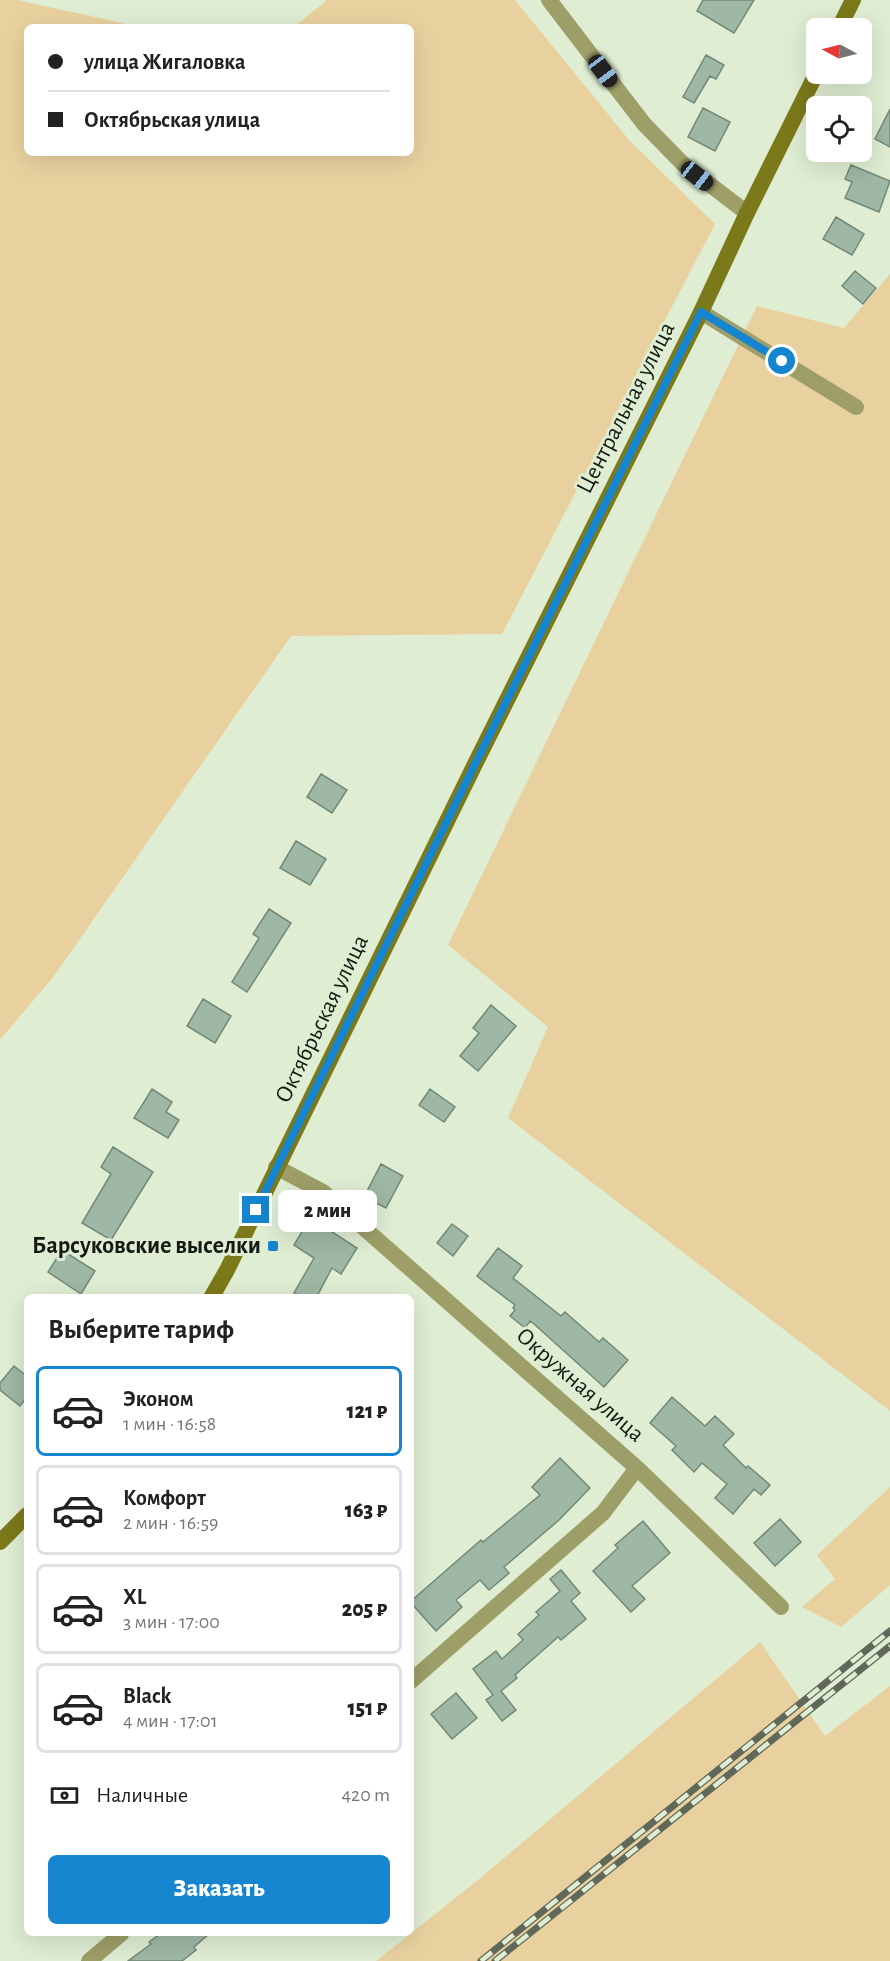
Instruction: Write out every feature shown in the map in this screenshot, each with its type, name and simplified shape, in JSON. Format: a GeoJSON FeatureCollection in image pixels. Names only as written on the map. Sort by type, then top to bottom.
{"type":"FeatureCollection","features":[{"type":"Feature","properties":{"kind":"main road"},"geometry":{"type":"LineString","coordinates":[[844,18],[853,0]]}},
{"type":"Feature","properties":{"kind":"main road","name":"Центральная улица"},"geometry":{"type":"LineString","coordinates":[[476,762],[701,312],[811,84]]}},
{"type":"Feature","properties":{"kind":"main road","name":"Октябрьская улица"},"geometry":{"type":"LineString","coordinates":[[213,1294],[476,762]]}},
{"type":"Feature","properties":{"kind":"main road"},"geometry":{"type":"LineString","coordinates":[[0,1542],[24,1518]]}},
{"type":"Feature","properties":{"kind":"street"},"geometry":{"type":"LineString","coordinates":[[549,0],[644,124],[683,164],[747,213]]}},
{"type":"Feature","properties":{"kind":"street"},"geometry":{"type":"LineString","coordinates":[[701,312],[856,407]]}},
{"type":"Feature","properties":{"kind":"street","name":"Окружная улица"},"geometry":{"type":"LineString","coordinates":[[276,1167],[323,1192],[637,1468],[603,1514],[414,1678]]}},
{"type":"Feature","properties":{"kind":"street"},"geometry":{"type":"LineString","coordinates":[[637,1468],[781,1607]]}},
{"type":"Feature","properties":{"kind":"street"},"geometry":{"type":"LineString","coordinates":[[89,1961],[119,1936]]}},
{"type":"Feature","properties":{"kind":"shaded area"},"geometry":{"type":"Polygon","coordinates":[[[0,0],[17,0],[126,24],[24,24],[24,156],[414,156],[414,24],[298,24],[327,0],[515,0],[629,140],[715,224],[502,634],[291,636],[54,976],[0,1040],[0,0]]]}},
{"type":"Feature","properties":{"kind":"shaded area"},"geometry":{"type":"Polygon","coordinates":[[[890,274],[890,1411],[508,1118],[548,1027],[448,945],[757,306],[844,328],[890,274]]]}},
{"type":"Feature","properties":{"kind":"shaded area"},"geometry":{"type":"Polygon","coordinates":[[[890,1487],[890,1585],[841,1627],[802,1607],[835,1579],[817,1555],[890,1487]]]}},
{"type":"Feature","properties":{"kind":"shaded area"},"geometry":{"type":"Polygon","coordinates":[[[760,1642],[825,1736],[890,1686],[890,1961],[376,1961],[407,1936],[414,1936],[414,1931],[478,1880],[760,1642]]]}},
{"type":"Feature","properties":{"kind":"building"},"geometry":{"type":"Polygon","coordinates":[[[703,0],[754,0],[734,33],[697,11],[703,0]]]}},
{"type":"Feature","properties":{"kind":"building"},"geometry":{"type":"Polygon","coordinates":[[[706,55],[724,65],[716,79],[710,76],[694,103],[683,97],[706,55]]]}},
{"type":"Feature","properties":{"kind":"building"},"geometry":{"type":"Polygon","coordinates":[[[703,108],[730,122],[715,151],[688,137],[703,108]]]}},
{"type":"Feature","properties":{"kind":"building"},"geometry":{"type":"Polygon","coordinates":[[[890,109],[890,147],[875,139],[890,109]]]}},
{"type":"Feature","properties":{"kind":"building"},"geometry":{"type":"Polygon","coordinates":[[[851,165],[890,181],[879,212],[845,198],[852,182],[845,179],[851,165]]]}},
{"type":"Feature","properties":{"kind":"building"},"geometry":{"type":"Polygon","coordinates":[[[836,217],[864,234],[852,255],[823,239],[836,217]]]}},
{"type":"Feature","properties":{"kind":"building"},"geometry":{"type":"Polygon","coordinates":[[[855,271],[876,288],[863,304],[842,286],[855,271]]]}},
{"type":"Feature","properties":{"kind":"building"},"geometry":{"type":"Polygon","coordinates":[[[321,774],[347,790],[332,813],[307,797],[321,774]]]}},
{"type":"Feature","properties":{"kind":"building"},"geometry":{"type":"Polygon","coordinates":[[[296,841],[326,859],[310,885],[280,868],[296,841]]]}},
{"type":"Feature","properties":{"kind":"building"},"geometry":{"type":"Polygon","coordinates":[[[269,909],[291,923],[247,992],[232,982],[259,938],[253,934],[269,909]]]}},
{"type":"Feature","properties":{"kind":"building"},"geometry":{"type":"Polygon","coordinates":[[[203,999],[231,1016],[215,1043],[187,1026],[203,999]]]}},
{"type":"Feature","properties":{"kind":"building"},"geometry":{"type":"Polygon","coordinates":[[[491,1005],[516,1026],[478,1071],[460,1056],[479,1033],[473,1028],[491,1005]]]}},
{"type":"Feature","properties":{"kind":"building"},"geometry":{"type":"Polygon","coordinates":[[[152,1089],[172,1102],[166,1112],[179,1120],[168,1138],[134,1118],[152,1089]]]}},
{"type":"Feature","properties":{"kind":"building"},"geometry":{"type":"Polygon","coordinates":[[[430,1089],[455,1107],[444,1122],[419,1105],[430,1089]]]}},
{"type":"Feature","properties":{"kind":"building"},"geometry":{"type":"Polygon","coordinates":[[[113,1147],[153,1172],[111,1240],[82,1223],[111,1174],[101,1167],[113,1147]]]}},
{"type":"Feature","properties":{"kind":"building"},"geometry":{"type":"Polygon","coordinates":[[[381,1164],[403,1176],[386,1208],[364,1197],[381,1164]]]}},
{"type":"Feature","properties":{"kind":"building"},"geometry":{"type":"Polygon","coordinates":[[[316,1208],[335,1220],[329,1230],[357,1248],[341,1274],[332,1268],[318,1294],[296,1294],[294,1293],[314,1258],[294,1245],[316,1208]]]}},
{"type":"Feature","properties":{"kind":"building"},"geometry":{"type":"Polygon","coordinates":[[[452,1224],[468,1236],[453,1256],[437,1243],[452,1224]]]}},
{"type":"Feature","properties":{"kind":"building"},"geometry":{"type":"Polygon","coordinates":[[[498,1248],[522,1266],[513,1278],[561,1316],[565,1312],[599,1342],[603,1338],[628,1360],[604,1387],[534,1324],[530,1321],[525,1328],[510,1316],[515,1310],[513,1308],[515,1305],[477,1276],[498,1248]]]}},
{"type":"Feature","properties":{"kind":"building"},"geometry":{"type":"Polygon","coordinates":[[[62,1250],[95,1271],[81,1294],[48,1272],[62,1250]]]}},
{"type":"Feature","properties":{"kind":"building"},"geometry":{"type":"Polygon","coordinates":[[[14,1366],[24,1374],[24,1401],[20,1406],[0,1390],[0,1383],[14,1366]]]}},
{"type":"Feature","properties":{"kind":"building"},"geometry":{"type":"Polygon","coordinates":[[[672,1397],[705,1426],[715,1416],[734,1434],[723,1445],[746,1468],[748,1466],[770,1485],[761,1495],[754,1489],[733,1514],[715,1498],[727,1484],[702,1463],[694,1472],[672,1450],[676,1446],[650,1423],[672,1397]]]}},
{"type":"Feature","properties":{"kind":"building"},"geometry":{"type":"Polygon","coordinates":[[[560,1458],[590,1488],[559,1520],[504,1567],[509,1573],[489,1590],[480,1580],[456,1600],[462,1607],[436,1631],[414,1606],[414,1598],[481,1540],[483,1542],[540,1495],[532,1487],[560,1458]]]}},
{"type":"Feature","properties":{"kind":"building"},"geometry":{"type":"Polygon","coordinates":[[[780,1519],[801,1542],[775,1566],[754,1543],[780,1519]]]}},
{"type":"Feature","properties":{"kind":"building"},"geometry":{"type":"Polygon","coordinates":[[[643,1521],[670,1553],[632,1586],[645,1599],[631,1612],[593,1571],[618,1548],[615,1545],[643,1521]]]}},
{"type":"Feature","properties":{"kind":"building"},"geometry":{"type":"Polygon","coordinates":[[[561,1570],[580,1593],[571,1601],[586,1619],[561,1640],[558,1637],[515,1675],[517,1678],[501,1691],[516,1710],[502,1721],[486,1700],[493,1695],[473,1669],[496,1651],[502,1659],[523,1640],[518,1634],[539,1615],[536,1612],[560,1591],[550,1579],[561,1570]]]}},
{"type":"Feature","properties":{"kind":"building"},"geometry":{"type":"Polygon","coordinates":[[[456,1693],[477,1718],[452,1739],[431,1714],[456,1693]]]}},
{"type":"Feature","properties":{"kind":"building"},"geometry":{"type":"Polygon","coordinates":[[[157,1936],[207,1936],[194,1947],[196,1950],[182,1961],[128,1961],[151,1944],[149,1942],[157,1936]]]}},
{"type":"Feature","properties":{"kind":"railway"},"geometry":{"type":"LineString","coordinates":[[481,1961],[890,1631]]}},
{"type":"Feature","properties":{"kind":"railway"},"geometry":{"type":"LineString","coordinates":[[495,1961],[890,1646]]}},
{"type":"Feature","properties":{"kind":"place","name":"Барсуковские выселки"},"geometry":{"type":"Point","coordinates":[273,1246]}},
{"type":"Feature","properties":{"kind":"route"},"geometry":{"type":"LineString","coordinates":[[256,1210],[701,312],[782,361]]}}]}
